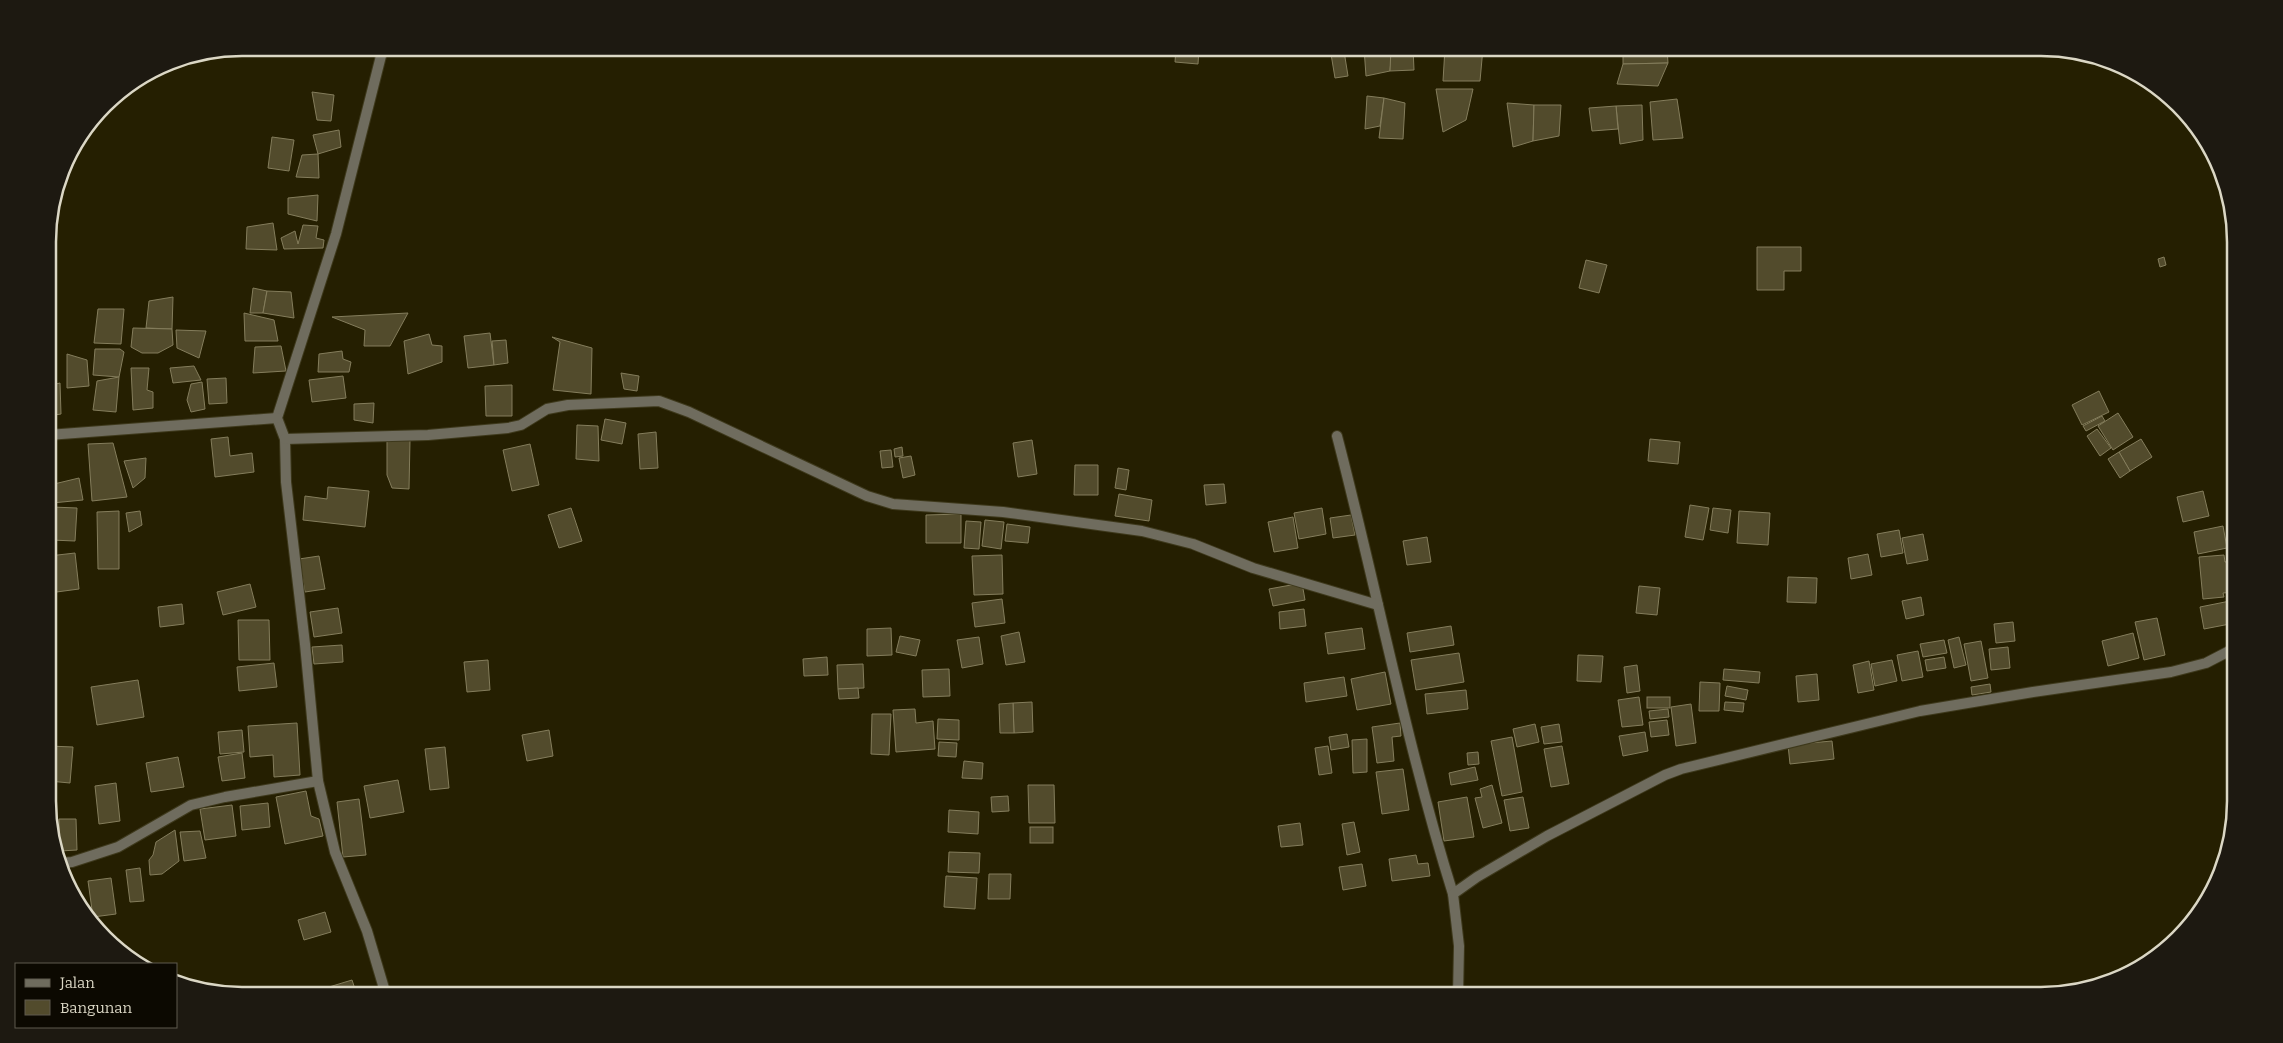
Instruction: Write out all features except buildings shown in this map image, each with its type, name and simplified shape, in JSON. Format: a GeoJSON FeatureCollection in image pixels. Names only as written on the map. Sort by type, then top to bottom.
{"type":"FeatureCollection","features":[{"type":"Feature","properties":{"kind":"street"},"geometry":{"type":"LineString","coordinates":[[381,56],[336,234],[277,418],[285,439],[286,482],[305,644],[318,781],[335,852],[367,931],[383,987]]}},
{"type":"Feature","properties":{"kind":"street"},"geometry":{"type":"LineString","coordinates":[[285,439],[428,435],[508,428],[521,425],[547,409],[568,405],[659,402],[689,412],[867,496],[893,504],[1003,512],[1142,531],[1193,544],[1253,568],[1378,605]]}},
{"type":"Feature","properties":{"kind":"street"},"geometry":{"type":"LineString","coordinates":[[56,434],[277,418]]}},
{"type":"Feature","properties":{"kind":"street"},"geometry":{"type":"LineString","coordinates":[[1337,436],[1362,531],[1424,794],[1453,894],[1459,946],[1458,987]]}},
{"type":"Feature","properties":{"kind":"street"},"geometry":{"type":"LineString","coordinates":[[1453,894],[1477,876],[1547,836],[1665,774],[1681,769],[1920,711],[2171,672],[2206,663],[2227,652]]}},
{"type":"Feature","properties":{"kind":"street"},"geometry":{"type":"LineString","coordinates":[[67,862],[118,847],[191,805],[225,797],[318,781]]}}]}
